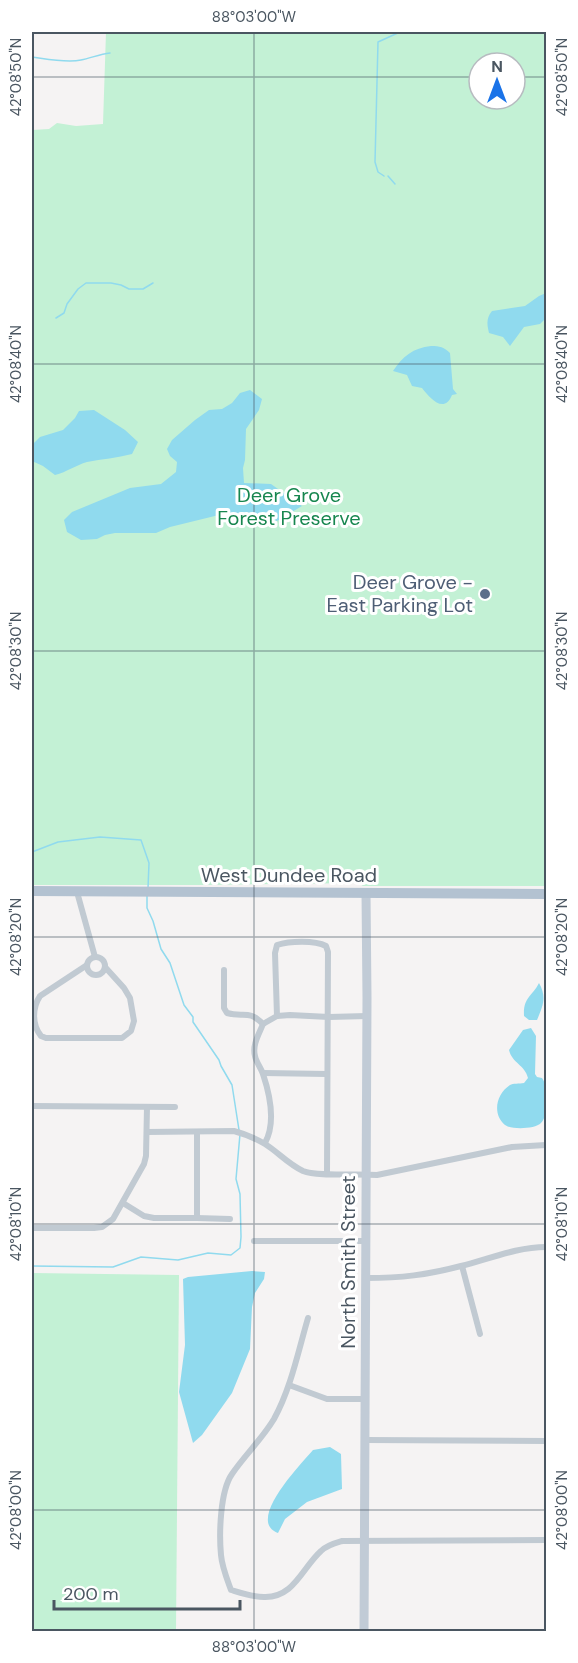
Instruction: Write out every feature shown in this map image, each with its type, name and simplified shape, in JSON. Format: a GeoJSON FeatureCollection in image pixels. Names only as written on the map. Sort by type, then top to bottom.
{"type":"FeatureCollection","features":[{"type":"Feature","properties":{"kind":"main road","name":"West Dundee Road"},"geometry":{"type":"LineString","coordinates":[[32,891],[546,894]]}},
{"type":"Feature","properties":{"kind":"street"},"geometry":{"type":"LineString","coordinates":[[77,892],[95,957]]}},
{"type":"Feature","properties":{"kind":"street","name":"North Smith Street"},"geometry":{"type":"LineString","coordinates":[[364,1632],[366,893]]}},
{"type":"Feature","properties":{"kind":"street"},"geometry":{"type":"LineString","coordinates":[[277,1016],[275,953],[277,945],[284,942],[320,942],[326,946],[328,952],[327,1174]]}},
{"type":"Feature","properties":{"kind":"street"},"geometry":{"type":"LineString","coordinates":[[95,957],[103,959],[105,967],[130,998],[135,1021],[131,1031],[122,1038],[46,1038],[41,1036],[34,1024],[36,1002],[40,996],[87,965],[95,957]]}},
{"type":"Feature","properties":{"kind":"street"},"geometry":{"type":"LineString","coordinates":[[87,965],[91,973],[97,975],[103,972],[105,967]]}},
{"type":"Feature","properties":{"kind":"street"},"geometry":{"type":"LineString","coordinates":[[224,970],[224,1008],[227,1013],[247,1014],[256,1017],[263,1024]]}},
{"type":"Feature","properties":{"kind":"street"},"geometry":{"type":"LineString","coordinates":[[264,1143],[270,1135],[269,1099],[254,1055],[256,1039],[263,1024],[277,1016],[367,1016]]}},
{"type":"Feature","properties":{"kind":"street"},"geometry":{"type":"LineString","coordinates":[[262,1073],[327,1074]]}},
{"type":"Feature","properties":{"kind":"street"},"geometry":{"type":"LineString","coordinates":[[32,1106],[175,1107]]}},
{"type":"Feature","properties":{"kind":"street"},"geometry":{"type":"LineString","coordinates":[[32,1228],[102,1227],[113,1219],[146,1160],[147,1107]]}},
{"type":"Feature","properties":{"kind":"street"},"geometry":{"type":"LineString","coordinates":[[147,1132],[234,1131],[264,1143],[291,1165],[305,1172],[327,1174],[377,1175],[512,1147],[546,1145]]}},
{"type":"Feature","properties":{"kind":"street"},"geometry":{"type":"LineString","coordinates":[[197,1132],[197,1218]]}},
{"type":"Feature","properties":{"kind":"street"},"geometry":{"type":"LineString","coordinates":[[123,1203],[144,1216],[154,1218],[230,1219]]}},
{"type":"Feature","properties":{"kind":"street"},"geometry":{"type":"LineString","coordinates":[[254,1241],[366,1241]]}},
{"type":"Feature","properties":{"kind":"street"},"geometry":{"type":"LineString","coordinates":[[366,1278],[404,1278],[426,1275],[507,1253],[534,1247],[546,1247]]}},
{"type":"Feature","properties":{"kind":"street"},"geometry":{"type":"LineString","coordinates":[[462,1266],[480,1334]]}},
{"type":"Feature","properties":{"kind":"street"},"geometry":{"type":"LineString","coordinates":[[308,1318],[289,1385],[273,1419],[232,1474],[223,1494],[221,1554],[231,1590],[266,1597],[282,1593],[293,1586],[320,1551],[342,1541],[546,1540]]}},
{"type":"Feature","properties":{"kind":"street"},"geometry":{"type":"LineString","coordinates":[[289,1385],[327,1399],[365,1399]]}},
{"type":"Feature","properties":{"kind":"street"},"geometry":{"type":"LineString","coordinates":[[365,1440],[546,1441]]}},
{"type":"Feature","properties":{"kind":"green space","name":"Deer Grove Forest Preserve"},"geometry":{"type":"Polygon","coordinates":[[[106,32],[546,32],[546,886],[363,886],[358,883],[32,885],[32,130],[49,129],[57,123],[76,126],[103,124],[106,32]]]}},
{"type":"Feature","properties":{"kind":"green space"},"geometry":{"type":"Polygon","coordinates":[[[32,1273],[179,1275],[176,1631],[32,1631],[32,1273]]]}},
{"type":"Feature","properties":{"kind":"water"},"geometry":{"type":"Polygon","coordinates":[[[546,293],[546,318],[540,324],[524,327],[510,346],[503,337],[489,333],[488,322],[492,311],[525,306],[546,293]]]}},
{"type":"Feature","properties":{"kind":"water"},"geometry":{"type":"Polygon","coordinates":[[[431,346],[442,347],[450,353],[453,389],[457,394],[452,395],[445,404],[437,402],[422,388],[412,386],[407,375],[393,371],[409,354],[431,346]]]}},
{"type":"Feature","properties":{"kind":"water"},"geometry":{"type":"Polygon","coordinates":[[[250,390],[262,399],[259,410],[246,429],[244,483],[271,484],[302,506],[277,521],[246,512],[241,517],[223,514],[170,527],[156,533],[115,533],[97,539],[81,540],[67,532],[64,520],[72,512],[130,488],[161,484],[176,472],[177,462],[170,456],[167,449],[172,440],[209,410],[222,409],[232,403],[240,393],[250,390]]]}},
{"type":"Feature","properties":{"kind":"water"},"geometry":{"type":"Polygon","coordinates":[[[94,410],[125,430],[138,442],[132,454],[87,462],[55,475],[32,461],[32,445],[40,437],[63,430],[79,411],[94,410]]]}},
{"type":"Feature","properties":{"kind":"water"},"geometry":{"type":"Polygon","coordinates":[[[539,983],[543,993],[542,1006],[537,1020],[529,1020],[524,1016],[525,1005],[539,983]]]}},
{"type":"Feature","properties":{"kind":"water"},"geometry":{"type":"Polygon","coordinates":[[[531,1028],[536,1036],[535,1074],[542,1078],[546,1089],[546,1113],[538,1125],[529,1128],[513,1128],[505,1125],[501,1120],[497,1104],[505,1089],[511,1084],[524,1083],[528,1078],[509,1050],[523,1030],[531,1028]]]}},
{"type":"Feature","properties":{"kind":"water"},"geometry":{"type":"Polygon","coordinates":[[[252,1271],[265,1272],[264,1279],[255,1293],[252,1307],[250,1349],[232,1393],[202,1435],[193,1443],[179,1392],[185,1345],[183,1279],[252,1271]]]}},
{"type":"Feature","properties":{"kind":"water"},"geometry":{"type":"Polygon","coordinates":[[[330,1447],[341,1454],[342,1489],[307,1502],[285,1519],[278,1533],[270,1527],[268,1517],[279,1492],[313,1450],[330,1447]]]}},
{"type":"Feature","properties":{"kind":"waterway"},"geometry":{"type":"LineString","coordinates":[[384,176],[378,172],[375,162],[378,42],[400,32]]}},
{"type":"Feature","properties":{"kind":"waterway"},"geometry":{"type":"LineString","coordinates":[[32,57],[75,61],[110,53]]}},
{"type":"Feature","properties":{"kind":"waterway"},"geometry":{"type":"LineString","coordinates":[[388,176],[395,184]]}},
{"type":"Feature","properties":{"kind":"waterway"},"geometry":{"type":"LineString","coordinates":[[56,318],[64,313],[67,304],[78,289],[86,283],[111,283],[129,289],[143,289],[153,283]]}},
{"type":"Feature","properties":{"kind":"waterway"},"geometry":{"type":"LineString","coordinates":[[32,852],[58,842],[100,837],[141,840],[149,863],[148,888]]}},
{"type":"Feature","properties":{"kind":"waterway"},"geometry":{"type":"LineString","coordinates":[[147,896],[147,908],[161,949],[170,963],[184,1005],[232,1085],[239,1130]]}},
{"type":"Feature","properties":{"kind":"waterway"},"geometry":{"type":"LineString","coordinates":[[32,1266],[113,1267],[141,1257],[178,1260],[208,1253],[231,1255],[240,1248],[241,1237],[240,1194],[236,1179],[240,1134]]}},
{"type":"Feature","properties":{"kind":"place","name":"Deer Grove - East Parking Lot"},"geometry":{"type":"Point","coordinates":[485,594]}}]}
